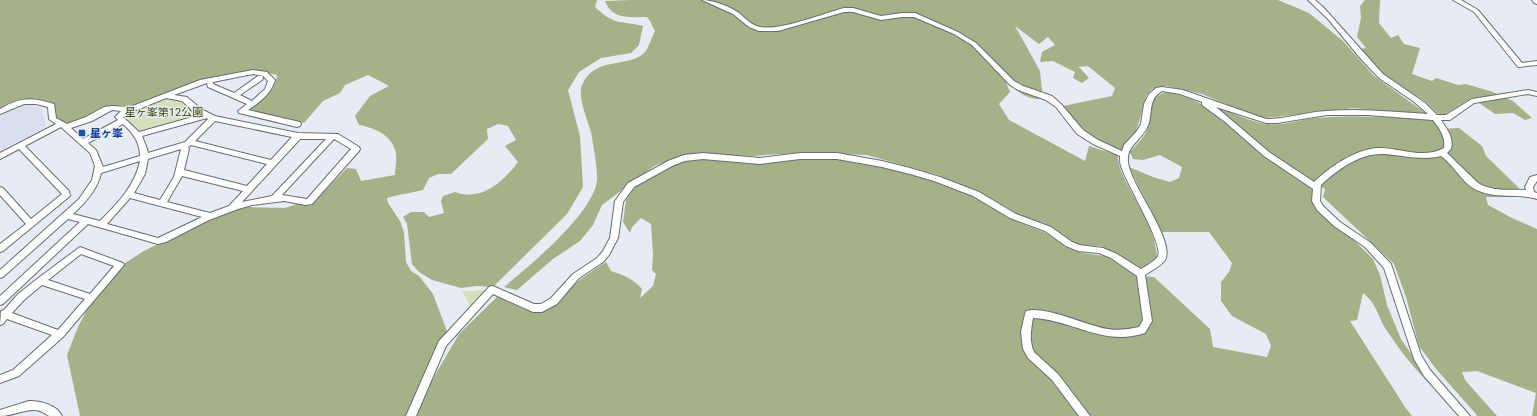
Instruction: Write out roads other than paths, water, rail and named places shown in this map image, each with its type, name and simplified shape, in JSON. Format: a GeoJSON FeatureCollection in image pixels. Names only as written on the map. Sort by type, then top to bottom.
{"type":"FeatureCollection","features":[{"type":"Feature","properties":{"kind":"street"},"geometry":{"type":"LineString","coordinates":[[705,0],[735,13],[751,26],[759,29],[770,30],[844,10],[853,10],[881,18],[915,15],[974,44],[1012,83],[1019,88],[1049,98],[1057,104],[1080,132],[1098,143],[1124,155]]}},
{"type":"Feature","properties":{"kind":"street"},"geometry":{"type":"LineString","coordinates":[[1311,0],[1324,12],[1383,77],[1422,103],[1435,118],[1448,141],[1448,146],[1442,153]]}},
{"type":"Feature","properties":{"kind":"street"},"geometry":{"type":"LineString","coordinates":[[1456,0],[1476,11],[1481,16],[1520,65],[1537,64]]}},
{"type":"Feature","properties":{"kind":"street"},"geometry":{"type":"LineString","coordinates":[[0,156],[64,126],[89,119],[107,109],[131,109],[202,82],[253,72],[270,76],[272,80],[267,93],[242,111],[297,124]]}},
{"type":"Feature","properties":{"kind":"street"},"geometry":{"type":"LineString","coordinates":[[235,95],[260,78]]}},
{"type":"Feature","properties":{"kind":"street"},"geometry":{"type":"LineString","coordinates":[[210,80],[210,85],[249,102]]}},
{"type":"Feature","properties":{"kind":"street"},"geometry":{"type":"LineString","coordinates":[[1141,274],[1161,259],[1163,253],[1159,238],[1151,220],[1126,170],[1124,155],[1127,147],[1140,134],[1145,124],[1150,96],[1158,90],[1167,89],[1266,121],[1277,121],[1327,113],[1379,113],[1447,118],[1472,102],[1528,92],[1537,94]]}},
{"type":"Feature","properties":{"kind":"street"},"geometry":{"type":"LineString","coordinates":[[66,215],[160,241],[211,216],[230,208],[251,202],[285,198],[309,202],[356,149],[338,137],[298,136],[209,117],[184,99],[165,96]]}},
{"type":"Feature","properties":{"kind":"street"},"geometry":{"type":"LineString","coordinates":[[1198,98],[1222,114],[1279,164],[1316,187]]}},
{"type":"Feature","properties":{"kind":"street"},"geometry":{"type":"LineString","coordinates":[[0,112],[19,102],[37,100],[51,106],[53,119],[64,126],[93,152],[97,160],[98,171],[96,180],[82,201],[0,275]]}},
{"type":"Feature","properties":{"kind":"street"},"geometry":{"type":"LineString","coordinates":[[101,225],[129,195],[143,166],[144,148],[138,135],[119,117],[126,110]]}},
{"type":"Feature","properties":{"kind":"street"},"geometry":{"type":"LineString","coordinates":[[138,135],[209,117]]}},
{"type":"Feature","properties":{"kind":"street"},"geometry":{"type":"LineString","coordinates":[[162,204],[178,177],[187,144],[209,117]]}},
{"type":"Feature","properties":{"kind":"street"},"geometry":{"type":"LineString","coordinates":[[82,143],[123,121]]}},
{"type":"Feature","properties":{"kind":"street"},"geometry":{"type":"LineString","coordinates":[[230,208],[298,136]]}},
{"type":"Feature","properties":{"kind":"street"},"geometry":{"type":"LineString","coordinates":[[274,199],[332,137]]}},
{"type":"Feature","properties":{"kind":"street"},"geometry":{"type":"LineString","coordinates":[[98,171],[187,144],[273,163]]}},
{"type":"Feature","properties":{"kind":"street"},"geometry":{"type":"LineString","coordinates":[[0,249],[66,196],[66,194],[20,146]]}},
{"type":"Feature","properties":{"kind":"street"},"geometry":{"type":"LineString","coordinates":[[1465,416],[1427,373],[1417,356],[1388,266],[1368,245],[1337,224],[1320,208],[1316,201],[1316,187],[1329,172],[1367,153],[1383,151],[1429,155],[1442,153],[1450,157],[1465,175],[1483,190],[1533,194]]}},
{"type":"Feature","properties":{"kind":"street"},"geometry":{"type":"LineString","coordinates":[[411,416],[442,344],[492,290],[533,308],[542,308],[554,301],[576,276],[600,260],[606,253],[614,238],[619,201],[631,185],[684,158],[703,156],[760,161],[800,156],[837,156],[882,164],[937,179],[976,194],[1013,216],[1048,229],[1069,244],[1078,248],[1100,250],[1114,256],[1141,274],[1148,321],[1142,330],[1121,334],[1108,333],[1045,315],[1029,314],[1026,332],[1028,349],[1031,355],[1055,377],[1085,416]]}},
{"type":"Feature","properties":{"kind":"street"},"geometry":{"type":"LineString","coordinates":[[180,172],[248,189]]}},
{"type":"Feature","properties":{"kind":"street"},"geometry":{"type":"LineString","coordinates":[[1533,194],[1529,187],[1533,179],[1537,178]]}},
{"type":"Feature","properties":{"kind":"street"},"geometry":{"type":"LineString","coordinates":[[0,190],[31,224]]}},
{"type":"Feature","properties":{"kind":"street"},"geometry":{"type":"LineString","coordinates":[[129,195],[211,216]]}},
{"type":"Feature","properties":{"kind":"street"},"geometry":{"type":"LineString","coordinates":[[0,301],[87,221]]}},
{"type":"Feature","properties":{"kind":"street"},"geometry":{"type":"LineString","coordinates":[[0,379],[16,373],[60,334],[120,265],[80,250],[21,297],[2,318],[60,334]]}},
{"type":"Feature","properties":{"kind":"street"},"geometry":{"type":"LineString","coordinates":[[40,281],[92,298]]}},
{"type":"Feature","properties":{"kind":"street"},"geometry":{"type":"LineString","coordinates":[[0,415],[16,409],[38,406],[46,407],[57,416]]}},
{"type":"Feature","properties":{"kind":"place","name":"星ヶ峯"},"geometry":{"type":"Point","coordinates":[82,133]}},
{"type":"Feature","properties":{"kind":"park label","name":"星ヶ峯第12公園"},"geometry":{"type":"Point","coordinates":[164,112]}}]}
